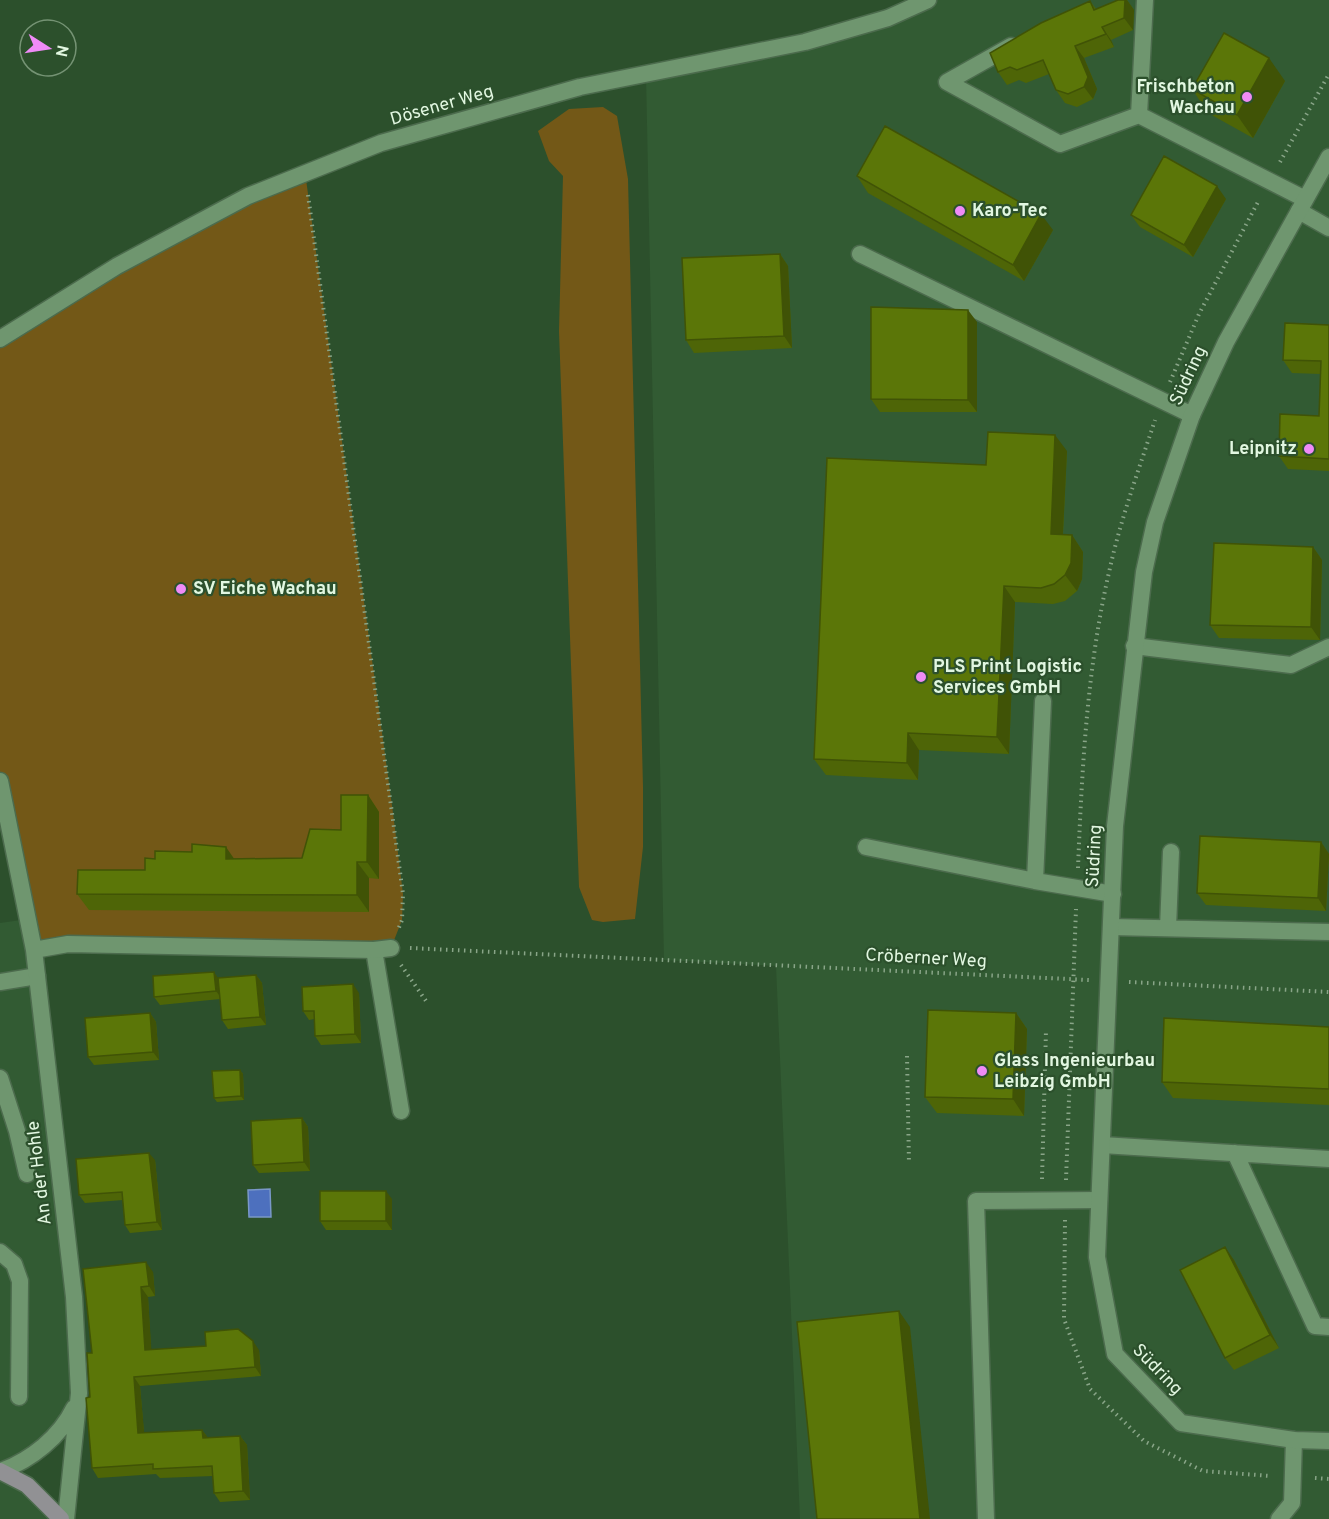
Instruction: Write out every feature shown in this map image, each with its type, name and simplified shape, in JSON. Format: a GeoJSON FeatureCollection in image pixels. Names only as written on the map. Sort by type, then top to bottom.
{"type":"FeatureCollection","features":[{"type":"Feature","properties":{"kind":"main road"},"geometry":{"type":"LineString","coordinates":[[1,1471],[27,1485],[61,1519]]}},
{"type":"Feature","properties":{"kind":"street","name":"Dösener Weg"},"geometry":{"type":"LineString","coordinates":[[0,339],[117,266],[248,196],[381,143],[580,87],[806,42],[888,18],[928,0]]}},
{"type":"Feature","properties":{"kind":"street"},"geometry":{"type":"LineString","coordinates":[[1139,115],[1145,0]]}},
{"type":"Feature","properties":{"kind":"street"},"geometry":{"type":"LineString","coordinates":[[1030,35],[947,82],[1060,144],[1139,115],[1302,205],[1329,228]]}},
{"type":"Feature","properties":{"kind":"street","name":"Südring"},"geometry":{"type":"LineString","coordinates":[[1329,157],[1226,342],[1192,415],[1155,522],[1144,572],[1115,826],[1097,1257],[1115,1354],[1181,1423],[1294,1440],[1329,1441]]}},
{"type":"Feature","properties":{"kind":"street"},"geometry":{"type":"LineString","coordinates":[[860,254],[1192,415]]}},
{"type":"Feature","properties":{"kind":"street"},"geometry":{"type":"LineString","coordinates":[[1134,646],[1290,665],[1329,647]]}},
{"type":"Feature","properties":{"kind":"street"},"geometry":{"type":"LineString","coordinates":[[1035,880],[1043,701]]}},
{"type":"Feature","properties":{"kind":"street","name":"An der Hohle"},"geometry":{"type":"LineString","coordinates":[[0,782],[34,950],[74,1297],[79,1393],[66,1519]]}},
{"type":"Feature","properties":{"kind":"street"},"geometry":{"type":"LineString","coordinates":[[866,847],[1113,894]]}},
{"type":"Feature","properties":{"kind":"street"},"geometry":{"type":"LineString","coordinates":[[1168,928],[1171,852]]}},
{"type":"Feature","properties":{"kind":"street"},"geometry":{"type":"LineString","coordinates":[[1112,927],[1329,932]]}},
{"type":"Feature","properties":{"kind":"street"},"geometry":{"type":"LineString","coordinates":[[34,950],[68,944],[383,949],[401,1111]]}},
{"type":"Feature","properties":{"kind":"street"},"geometry":{"type":"LineString","coordinates":[[0,982],[37,976]]}},
{"type":"Feature","properties":{"kind":"street"},"geometry":{"type":"LineString","coordinates":[[0,1078],[17,1131],[27,1174]]}},
{"type":"Feature","properties":{"kind":"street"},"geometry":{"type":"LineString","coordinates":[[1102,1145],[1329,1159]]}},
{"type":"Feature","properties":{"kind":"street"},"geometry":{"type":"LineString","coordinates":[[1234,1153],[1315,1326],[1329,1327]]}},
{"type":"Feature","properties":{"kind":"street"},"geometry":{"type":"LineString","coordinates":[[986,1519],[976,1201],[1098,1200]]}},
{"type":"Feature","properties":{"kind":"street"},"geometry":{"type":"LineString","coordinates":[[0,1252],[14,1264],[20,1281],[19,1396]]}},
{"type":"Feature","properties":{"kind":"street"},"geometry":{"type":"LineString","coordinates":[[1,1471],[26,1458],[58,1434],[70,1417],[79,1393]]}},
{"type":"Feature","properties":{"kind":"street"},"geometry":{"type":"LineString","coordinates":[[1279,1519],[1292,1503],[1294,1440]]}},
{"type":"Feature","properties":{"kind":"path"},"geometry":{"type":"LineString","coordinates":[[305,172],[403,894],[402,921],[383,949],[426,1001]]}},
{"type":"Feature","properties":{"kind":"path","name":"Cröberner Weg"},"geometry":{"type":"LineString","coordinates":[[383,949],[1074,979]]}},
{"type":"Feature","properties":{"kind":"path"},"geometry":{"type":"LineString","coordinates":[[1134,983],[1329,992]]}},
{"type":"Feature","properties":{"kind":"path"},"geometry":{"type":"LineString","coordinates":[[1042,1201],[1046,1030]]}},
{"type":"Feature","properties":{"kind":"path"},"geometry":{"type":"LineString","coordinates":[[907,1056],[909,1164]]}},
{"type":"Feature","properties":{"kind":"path"},"geometry":{"type":"LineString","coordinates":[[1313,1478],[1329,1479]]}},
{"type":"Feature","properties":{"kind":"shaded area"},"geometry":{"type":"Polygon","coordinates":[[[928,0],[1329,0],[1329,1519],[800,1519],[776,966],[664,960],[646,74],[805,42],[928,0]]]}},
{"type":"Feature","properties":{"kind":"shaded area"},"geometry":{"type":"Polygon","coordinates":[[[603,107],[617,116],[628,179],[643,847],[635,919],[603,922],[592,920],[579,887],[559,331],[563,176],[549,161],[538,131],[569,109],[603,107]]]}},
{"type":"Feature","properties":{"kind":"shaded area","name":"SV Eiche Wachau"},"geometry":{"type":"Polygon","coordinates":[[[305,172],[393,813],[403,894],[402,920],[391,948],[34,950],[0,781],[0,339],[305,172]]]}},
{"type":"Feature","properties":{"kind":"shaded area"},"geometry":{"type":"Polygon","coordinates":[[[28,919],[49,1085],[75,1407],[10,1468],[61,1519],[0,1519],[0,923],[28,919]]]}},
{"type":"Feature","properties":{"kind":"water"},"geometry":{"type":"Polygon","coordinates":[[[270,1189],[271,1217],[249,1217],[248,1190],[270,1189]]]}},
{"type":"Feature","properties":{"kind":"building"},"geometry":{"type":"Polygon","coordinates":[[[1118,0],[1125,0],[1124,18],[1102,27],[1106,34],[1075,46],[1088,77],[1084,87],[1068,94],[1056,90],[1043,60],[1017,70],[1010,67],[998,72],[990,53],[1041,23],[1090,1],[1094,10],[1118,0]]]}},
{"type":"Feature","properties":{"kind":"building"},"geometry":{"type":"Polygon","coordinates":[[[1224,33],[1269,58],[1237,115],[1192,89],[1224,33]]]}},
{"type":"Feature","properties":{"kind":"building","name":"Karo-Tec"},"geometry":{"type":"Polygon","coordinates":[[[885,126],[1041,214],[1013,265],[857,176],[885,126]]]}},
{"type":"Feature","properties":{"kind":"building"},"geometry":{"type":"Polygon","coordinates":[[[1164,156],[1217,186],[1184,245],[1131,215],[1164,156]]]}},
{"type":"Feature","properties":{"kind":"building"},"geometry":{"type":"Polygon","coordinates":[[[780,254],[784,336],[686,340],[682,258],[780,254]]]}},
{"type":"Feature","properties":{"kind":"building"},"geometry":{"type":"Polygon","coordinates":[[[871,307],[968,310],[968,400],[871,399],[871,307]]]}},
{"type":"Feature","properties":{"kind":"building"},"geometry":{"type":"Polygon","coordinates":[[[1285,323],[1329,325],[1329,459],[1279,456],[1280,414],[1319,416],[1321,361],[1283,360],[1285,323]]]}},
{"type":"Feature","properties":{"kind":"building","name":"PLS Print Logistic Services GmbH"},"geometry":{"type":"Polygon","coordinates":[[[988,432],[1055,435],[1051,534],[1072,535],[1071,563],[1065,575],[1054,584],[1041,588],[1004,586],[997,737],[908,733],[907,763],[814,759],[827,458],[986,465],[988,432]]]}},
{"type":"Feature","properties":{"kind":"building"},"geometry":{"type":"Polygon","coordinates":[[[1214,543],[1313,547],[1311,627],[1210,625],[1214,543]]]}},
{"type":"Feature","properties":{"kind":"building"},"geometry":{"type":"Polygon","coordinates":[[[341,795],[368,795],[367,862],[357,862],[357,895],[77,894],[78,870],[145,870],[145,858],[155,859],[155,851],[192,852],[192,844],[226,847],[226,859],[302,858],[310,829],[341,830],[341,795]]]}},
{"type":"Feature","properties":{"kind":"building"},"geometry":{"type":"Polygon","coordinates":[[[1200,836],[1321,842],[1318,898],[1197,893],[1200,836]]]}},
{"type":"Feature","properties":{"kind":"building"},"geometry":{"type":"Polygon","coordinates":[[[214,972],[216,991],[154,997],[153,976],[214,972]]]}},
{"type":"Feature","properties":{"kind":"building"},"geometry":{"type":"Polygon","coordinates":[[[256,975],[260,1017],[222,1020],[218,978],[256,975]]]}},
{"type":"Feature","properties":{"kind":"building"},"geometry":{"type":"Polygon","coordinates":[[[353,984],[355,1034],[315,1036],[314,1011],[303,1011],[302,987],[353,984]]]}},
{"type":"Feature","properties":{"kind":"building","name":"Glass Ingenieurbau Leibzig GmbH"},"geometry":{"type":"Polygon","coordinates":[[[928,1010],[1016,1013],[1013,1099],[925,1097],[928,1010]]]}},
{"type":"Feature","properties":{"kind":"building"},"geometry":{"type":"Polygon","coordinates":[[[150,1013],[153,1052],[88,1057],[85,1018],[150,1013]]]}},
{"type":"Feature","properties":{"kind":"building"},"geometry":{"type":"Polygon","coordinates":[[[1164,1018],[1329,1027],[1329,1089],[1162,1082],[1164,1018]]]}},
{"type":"Feature","properties":{"kind":"building"},"geometry":{"type":"Polygon","coordinates":[[[240,1070],[241,1096],[214,1098],[212,1071],[240,1070]]]}},
{"type":"Feature","properties":{"kind":"building"},"geometry":{"type":"Polygon","coordinates":[[[302,1118],[304,1162],[253,1165],[251,1121],[302,1118]]]}},
{"type":"Feature","properties":{"kind":"building"},"geometry":{"type":"Polygon","coordinates":[[[149,1153],[157,1222],[125,1225],[122,1192],[79,1195],[76,1159],[149,1153]]]}},
{"type":"Feature","properties":{"kind":"building"},"geometry":{"type":"Polygon","coordinates":[[[320,1191],[386,1191],[386,1221],[320,1221],[320,1191]]]}},
{"type":"Feature","properties":{"kind":"building"},"geometry":{"type":"Polygon","coordinates":[[[1225,1247],[1270,1335],[1225,1358],[1180,1270],[1225,1247]]]}},
{"type":"Feature","properties":{"kind":"building"},"geometry":{"type":"Polygon","coordinates":[[[146,1262],[149,1286],[141,1287],[145,1350],[206,1346],[205,1332],[238,1329],[253,1341],[255,1367],[134,1377],[138,1433],[202,1430],[203,1438],[240,1436],[243,1491],[214,1493],[212,1466],[153,1469],[153,1464],[92,1468],[86,1398],[90,1397],[87,1353],[92,1353],[83,1269],[146,1262]]]}},
{"type":"Feature","properties":{"kind":"building"},"geometry":{"type":"Polygon","coordinates":[[[899,1311],[920,1519],[817,1519],[797,1322],[899,1311]]]}},
{"type":"Feature","properties":{"kind":"place","name":"Frischbeton Wachau"},"geometry":{"type":"Point","coordinates":[1247,97]}},
{"type":"Feature","properties":{"kind":"place","name":"Karo-Tec"},"geometry":{"type":"Point","coordinates":[960,211]}},
{"type":"Feature","properties":{"kind":"place","name":"Leipnitz"},"geometry":{"type":"Point","coordinates":[1309,449]}},
{"type":"Feature","properties":{"kind":"place","name":"SV Eiche Wachau"},"geometry":{"type":"Point","coordinates":[181,589]}},
{"type":"Feature","properties":{"kind":"place","name":"PLS Print Logistic Services GmbH"},"geometry":{"type":"Point","coordinates":[921,677]}},
{"type":"Feature","properties":{"kind":"place","name":"Glass Ingenieurbau Leibzig GmbH"},"geometry":{"type":"Point","coordinates":[982,1071]}}]}
